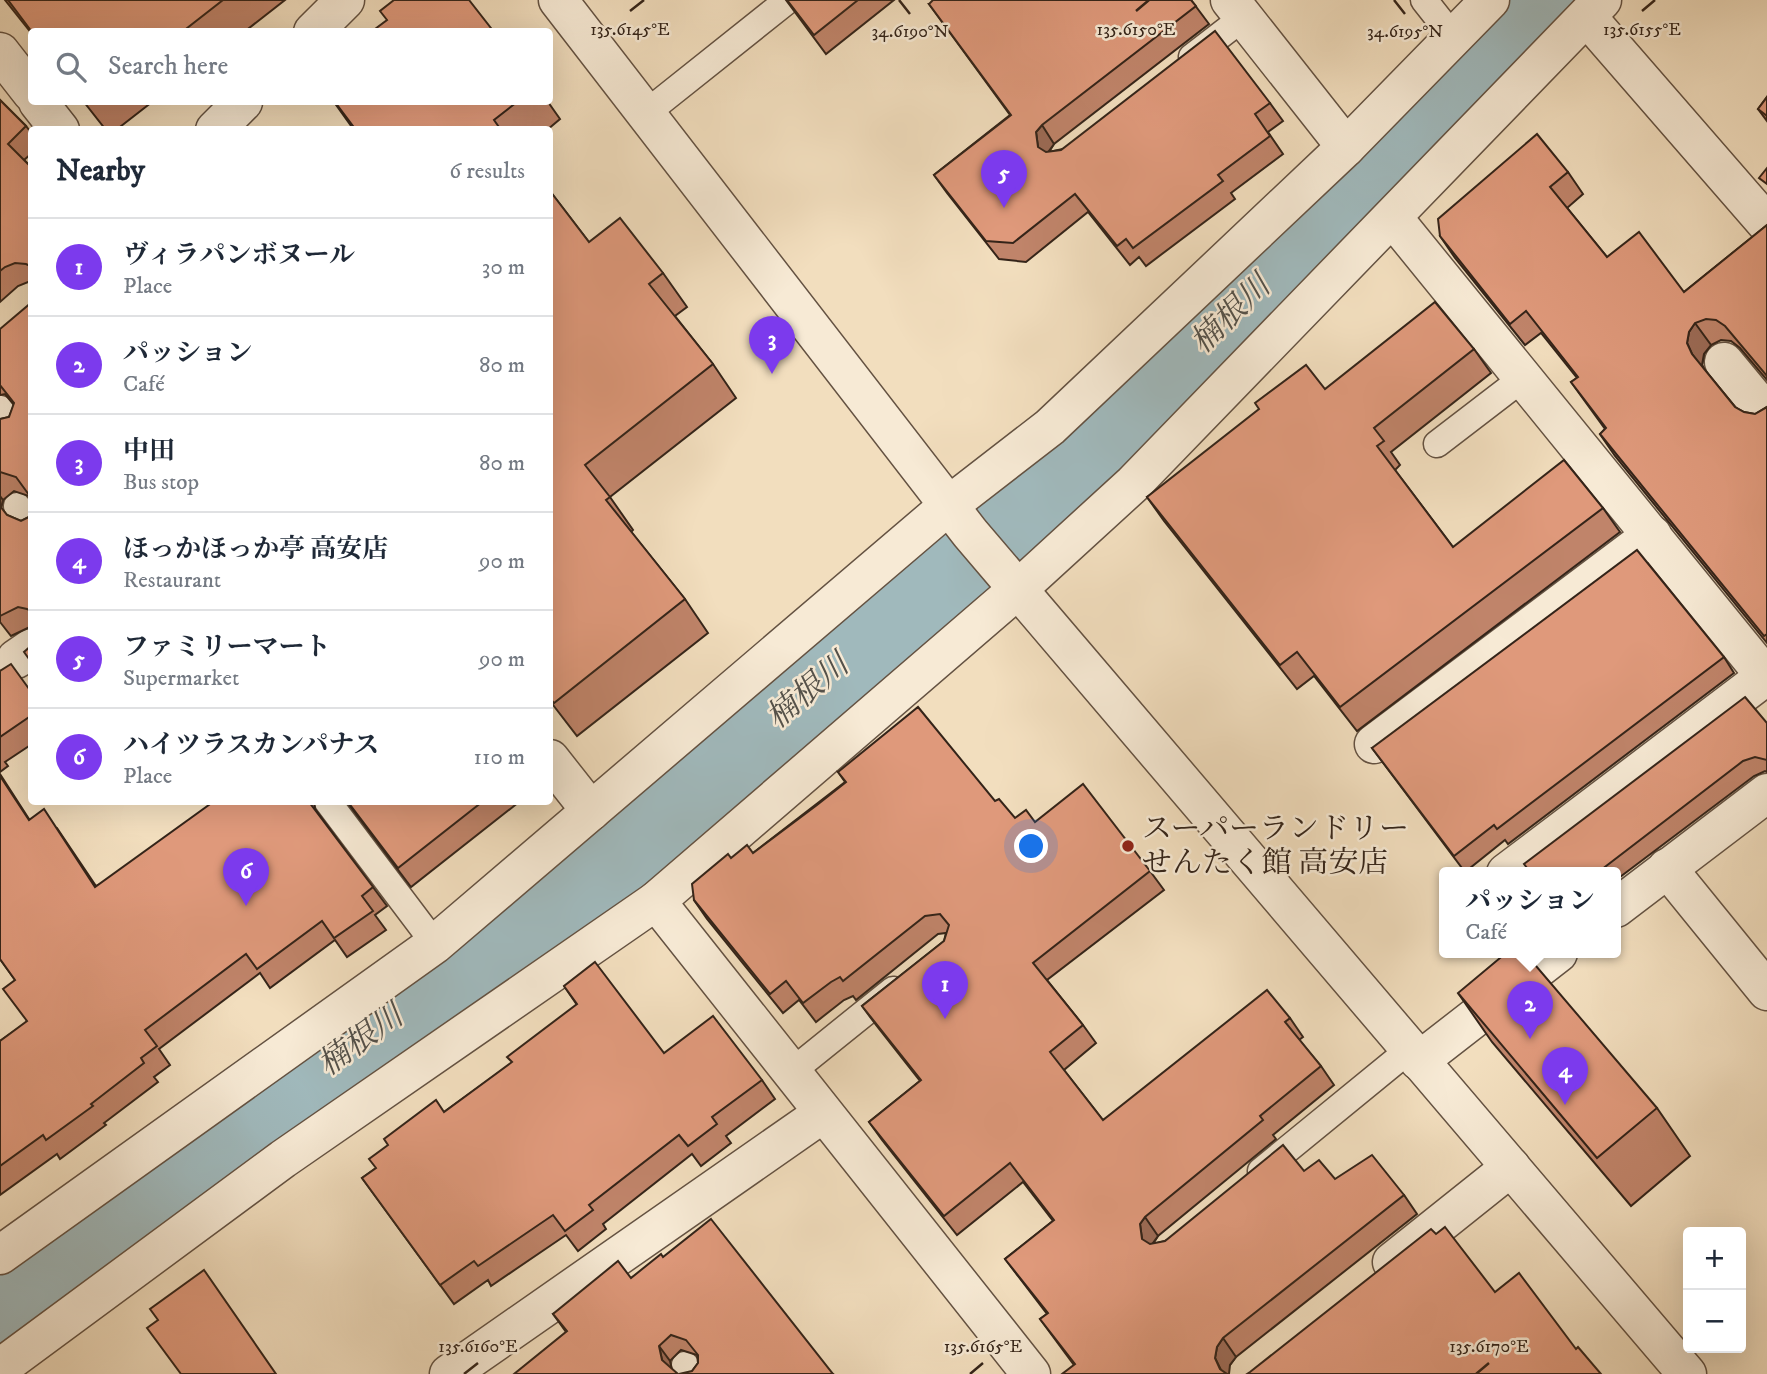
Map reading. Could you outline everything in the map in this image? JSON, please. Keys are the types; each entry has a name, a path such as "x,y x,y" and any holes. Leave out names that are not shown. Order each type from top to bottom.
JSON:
{"street":[{"path":"317,28 345,0"},
{"path":"558,0 982,547 1687,1374"},
{"path":"0,1368 283,1159 656,901 982,547 1050,427 1346,147 1490,0"},
{"path":"1237,8 1346,147"},
{"path":"0,1255 435,943 591,811 982,547 1133,484 1595,8 1767,224"},
{"path":"2,59 28,88"},
{"path":"40,105 57,126"},
{"path":"219,126 240,105"},
{"path":"1393,218 1766,677 1514,867"},
{"path":"1724,362 1767,414"},
{"path":"1374,744 1651,535"},
{"path":"553,763 591,811"},
{"path":"1621,904 1767,793"},
{"path":"1667,868 1767,991"},
{"path":"656,901 822,1114 1031,1374"},
{"path":"1414,1055 1551,958"},
{"path":"450,1374 822,1114"},
{"path":"1370,1279 1511,1167"}],"lane":[{"path":"645,114 788,0"},
{"path":"1424,0 1454,38"},
{"path":"1170,74 1237,8"},
{"path":"1437,444 1523,378"},
{"path":"330,805 435,943"},
{"path":"790,1073 915,972"},
{"path":"1241,1187 1414,1055"}],"building":[{"path":"8,0 223,0 187,28 29,28"},
{"path":"394,0 469,0 491,28 376,28 387,20 380,11"},
{"path":"787,0 858,0 814,35"},
{"path":"933,0 1191,0 1196,6 1042,125 1036,132 1038,147 1046,152 1061,150 1215,31 1270,103 1255,114 1270,136 1218,175 1223,181 1133,248 1126,239 1117,246 1075,194 1013,243 986,241 934,175 1011,115 929,4"},
{"path":"1767,97 1767,116 1758,109"},
{"path":"0,100 26,126 8,144 28,164 28,265 15,263 0,271"},
{"path":"337,105 513,105 494,120 498,126 353,126"},
{"path":"1537,134 1568,172 1550,187 1607,257 1639,232 1684,292 1767,225 1767,376 1725,326 1716,320 1706,319 1695,323 1689,332 1687,343 1692,354 1735,407 1755,414 1767,407 1767,634 1764,636 1600,434 1606,428 1571,382 1578,377 1526,311 1510,324 1440,236 1438,219"},
{"path":"1767,168 1767,184 1759,178"},
{"path":"553,195 589,242 620,218 663,273 649,284 713,364 585,465 610,497 606,500 685,599 554,703"},
{"path":"1435,302 1474,349 1374,428 1384,441 1377,446 1453,547 1564,460 1603,508 1340,707 1297,652 1280,665 1147,497 1259,409 1255,403 1306,365 1325,389"},
{"path":"28,305 28,494 16,477 0,472 0,419 9,417 14,403 0,385 0,329"},
{"path":"0,506 7,515 21,521 28,518 28,610 18,607 0,616"},
{"path":"1637,550 1724,657 1497,829 1494,825 1454,856 1372,748"},
{"path":"11,664 28,687 28,718 0,737 0,671"},
{"path":"1745,697 1767,723 1767,760 1755,757 1743,761 1605,867 1526,867 1524,864"},
{"path":"918,707 995,801 999,799 1015,818 1026,810 1035,822 1083,784 1150,871 1033,963 1083,1025 1050,1052 1103,1120 1267,990 1290,1018 1285,1022 1321,1066 1260,1116 1263,1120 1145,1217 1140,1224 1142,1239 1150,1244 1165,1241 1283,1145 1304,1171 1319,1160 1335,1179 1372,1155 1404,1195 1223,1338 1217,1347 1215,1358 1220,1369 1227,1374 1062,1374 1075,1364 1040,1319 1048,1313 1005,1259 1054,1220 1010,1163 944,1216 869,1122 921,1080 862,1006 944,941 949,925 940,914 925,916 843,981 840,977 803,1003 786,981 770,994 694,900 692,884 728,854 731,858 747,845 753,853 817,805 846,782 838,772"},
{"path":"0,776 29,820 44,809 95,887 209,805 311,805 373,887 362,896 373,911 334,938 322,921 257,969 246,954 145,1030 157,1046 141,1058 144,1063 91,1104 93,1106 46,1140 43,1135 0,1166 0,1041 27,1021 3,989 15,980 0,959"},
{"path":"350,805 478,805 398,868"},
{"path":"1500,958 1529,958 1657,1108 1597,1158 1458,993"},
{"path":"595,962 664,1053 713,1016 762,1080 712,1117 717,1124 688,1146 679,1135 589,1205 593,1210 565,1231 553,1215 478,1266 474,1261 440,1285 362,1178 376,1168 369,1159 388,1145 384,1139 436,1100 444,1112 512,1062 507,1057 577,1004 564,986"},
{"path":"711,1219 833,1374 679,1374 692,1371 698,1363 698,1355 686,1340 671,1335 659,1346 662,1360 678,1374 514,1374 567,1331 553,1314 618,1261 631,1278"},
{"path":"1445,1227 1495,1292 1519,1273 1576,1349 1578,1347 1601,1374 1247,1374 1431,1229 1436,1234"},
{"path":"204,1270 276,1374 181,1374 147,1328 158,1320 150,1309"}],"waterway":[{"name":"楠根川","path":"0,1304 469,966 618,854 1042,493 1261,288 1548,0"}],"place":[{"name":"ファミリーマート","path":"1004,208"},
{"name":"中田","path":"772,374"},
{"name":"スーパーランドリー せんたく館 高安店","path":"1128,846"},
{"name":"ハイツラスカンパナス","path":"246,906"},
{"name":"ヴィラパンボヌール","path":"945,1019"},
{"name":"パッション","path":"1530,1039"},
{"name":"ほっかほっか亭 高安店","path":"1565,1105"}]}
